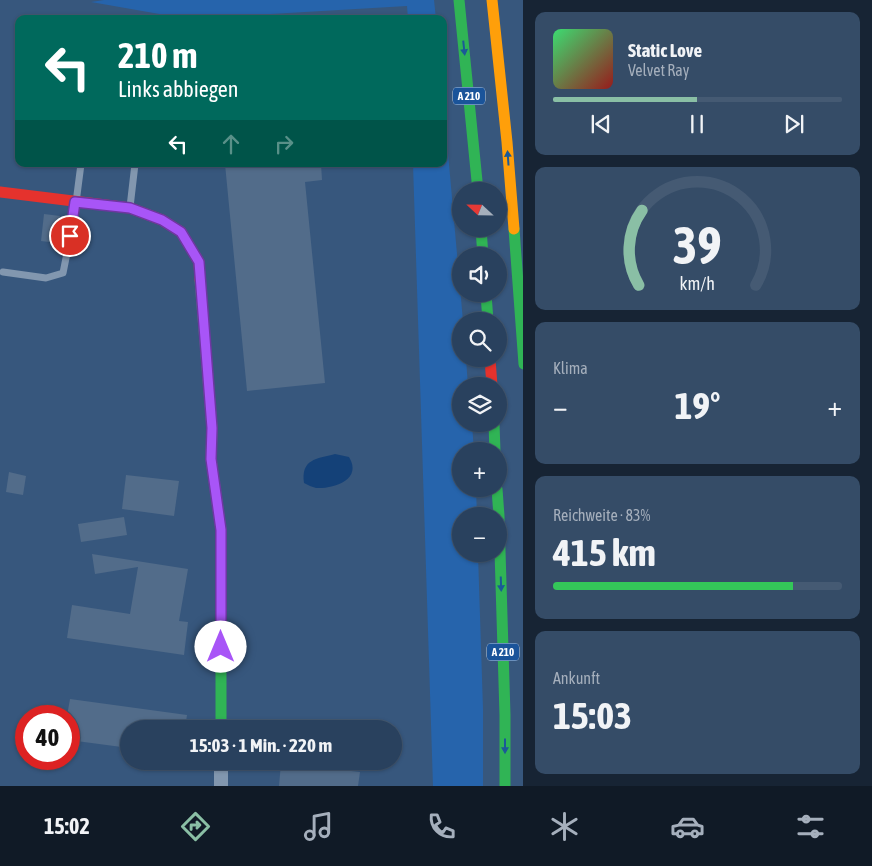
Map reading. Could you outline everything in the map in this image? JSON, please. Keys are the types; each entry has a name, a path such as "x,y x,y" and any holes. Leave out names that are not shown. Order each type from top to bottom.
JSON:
{"main road":[{"name":"A 210","path":"459,0 477,182"},
{"name":"A 210","path":"492,0 507,142 523,364"},
{"path":"0,192 130,208 162,220 181,232 199,262 212,428 211,459 221,530 221,720"},
{"name":"A 210","path":"500,562 505,786"}],"street":[{"path":"221,770 221,786"}],"lane":[{"path":"3,272 46,278 63,273 81,167"},
{"path":"130,208 135,167"}],"shaded area":[{"path":"104,0 434,0 436,15 408,15 407,6 255,15 165,15 91,2"},
{"path":"447,142 452,198 452,238 456,238 456,247 452,247 452,302 461,302 462,312 452,312 452,367 467,367 467,377 452,377 452,432 473,432 473,442 452,442 452,497 476,497 477,507 452,507 452,562 478,562 483,709 483,786 433,786 413,167 447,167"},
{"path":"335,454 349,457 352,465 352,472 344,482 323,488 316,488 304,483 305,469 311,461"}],"building":[{"path":"225,167 321,167 322,180 305,182 325,383 247,391"},
{"path":"44,214 60,216 57,243 41,241"},
{"path":"9,472 26,476 23,495 6,492"},
{"path":"126,475 179,481 174,516 122,509"},
{"path":"124,517 127,535 81,542 78,524"},
{"path":"92,554 188,569 179,621 188,622 184,655 67,638 72,605 130,614 138,567 95,574"},
{"path":"70,699 187,715 186,720 120,720 120,747 80,741 80,705 69,705"},
{"path":"280,770 342,770 360,772 358,786 279,786"}],"traffic: fast":[{"path":"459,0 477,182"},
{"path":"514,229 523,350"},
{"path":"482,238 482,247"},
{"path":"200,280 212,428 211,459 221,530 221,720"},
{"path":"487,302 487,312"},
{"path":"494,432 495,442"},
{"path":"498,497 498,507"},
{"path":"500,562 505,786"}],"traffic: slow":[{"path":"492,0 514,229"}],"traffic: jam":[{"path":"0,192 130,208 162,220 181,232 199,262 200,280"},
{"path":"491,367 491,377"}],"route":[{"path":"70,236 75,202 130,208 162,220 181,232 199,262 212,428 211,459 221,530 221,647"}]}
